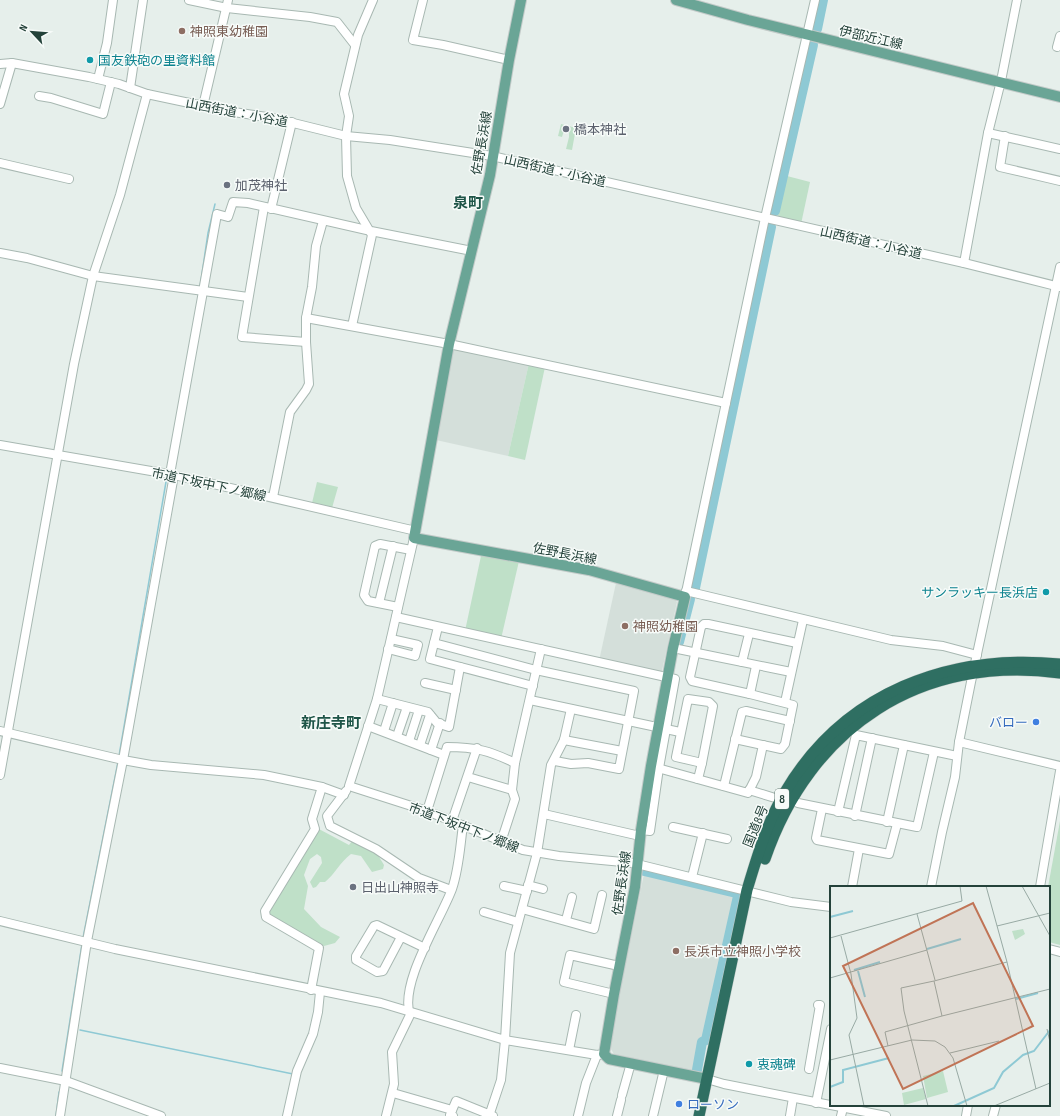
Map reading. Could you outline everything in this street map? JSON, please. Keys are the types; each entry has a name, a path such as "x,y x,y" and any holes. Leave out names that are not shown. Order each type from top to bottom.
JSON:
{"highway":[{"name":"国道8号","path":"707,1116 711,1080 762,841 785,792 798,772 832,733 875,700 909,682 975,664 1015,661 1060,664"},
{"name":"国道8号","path":"975,664 1014,670 1060,673"},
{"name":"国道8号","path":"699,1116 711,1080"}],"main road":[{"name":"佐野長浜線","path":"521,0 492,156 472,251 449,344 415,535 589,570 686,594 673,648 671,679 638,865 614,994 600,1055"},
{"name":"伊部近江線","path":"676,0 712,11 807,35 1001,81 1060,97"},
{"path":"600,1055 610,1059 711,1080"}],"street":[{"path":"98,79 107,43 113,0"},
{"path":"130,88 143,0"},
{"path":"189,0 227,4 337,22 355,45"},
{"path":"352,326 372,236 371,231 356,208 347,176 346,136 349,116 344,94 355,45 373,0"},
{"path":"423,0 413,40 443,45 509,60"},
{"path":"815,0 765,218 686,594 891,640 944,646 975,664"},
{"path":"964,263 988,133 1001,81 1017,0"},
{"path":"203,106 227,4"},
{"path":"1057,47 1060,36"},
{"path":"0,104 12,63"},
{"name":"山西街道：小谷道","path":"0,64 12,63 98,79 148,94 203,106 292,122 346,136 397,141 492,156 964,263 1058,287"},
{"path":"39,96 51,98 102,114 110,82"},
{"path":"0,775 4,732 74,364 93,276 120,195 148,94"},
{"path":"292,122 268,208 248,297 242,337 306,342"},
{"path":"988,133 1060,148"},
{"path":"1005,136 1000,168 1060,181"},
{"path":"0,163 69,179"},
{"path":"60,1116 87,941 169,474 217,214 228,217 233,202 472,251"},
{"path":"273,497 290,412 306,390 308,384 306,318 316,246 323,221"},
{"path":"0,253 26,258 93,276 248,297"},
{"path":"932,886 942,832 952,790 959,742 975,664 1058,287 1060,267"},
{"path":"306,318 449,344 726,403"},
{"name":"市道下坂中下ノ郷線","path":"0,445 169,474 273,497 415,535"},
{"path":"415,535 391,639 368,726 349,786 344,795 327,816 330,826 376,849 419,878 452,890"},
{"path":"398,607 368,601 364,595 375,546 380,544 412,550"},
{"path":"379,603 393,546"},
{"path":"396,617 671,679"},
{"path":"785,702 803,620"},
{"path":"735,739 779,749 783,748 793,705 692,681 690,677 701,627 704,624 797,643"},
{"path":"438,627 430,659 533,686"},
{"path":"742,662 749,634"},
{"path":"388,649 415,656 418,645 391,639"},
{"path":"434,643 536,670 634,691 618,769 588,763 571,764 555,761"},
{"path":"673,648 791,672"},
{"path":"501,842 515,799 512,790 515,763 541,650"},
{"path":"750,694 756,666"},
{"path":"376,699 419,710 430,715 440,724 449,727 460,667"},
{"path":"424,683 456,690"},
{"path":"698,779 702,763 713,708 713,704 710,702 688,699 676,757 702,763"},
{"path":"530,700 680,732"},
{"path":"384,731 393,703"},
{"path":"397,736 407,707"},
{"path":"393,1093 453,1113 456,1101 491,1115 501,1080 505,1040 508,965 537,853 552,765 564,740 571,709"},
{"path":"409,741 419,710"},
{"path":"724,786 742,712 746,711 790,722"},
{"path":"420,745 430,715"},
{"path":"431,750 440,724"},
{"path":"368,726 444,755"},
{"path":"4,732 151,765 264,775 322,787 344,795"},
{"path":"838,812 854,737 859,735 957,756"},
{"path":"855,816 872,738"},
{"path":"564,740 622,751"},
{"path":"959,742 1060,766"},
{"path":"655,767 748,793 756,777 763,745"},
{"path":"887,822 904,745"},
{"path":"427,811 447,747 477,748 492,752 515,763"},
{"path":"452,821 477,748"},
{"path":"798,803 915,828 919,824 934,752"},
{"path":"1040,886 1060,771"},
{"path":"468,777 512,790"},
{"name":"市道下坂中下ノ郷線","path":"349,786 427,811 501,842 537,853 638,865 751,891 791,902 830,907"},
{"path":"311,990 319,948 266,917 265,911 315,829 312,819 322,787"},
{"path":"749,790 774,798"},
{"path":"822,809 816,838 817,840 858,849 889,854 896,824"},
{"path":"544,814 643,832"},
{"path":"386,1116 393,1093 394,1084 392,1052 410,1015 407,1006 409,991 424,948 452,890 460,855 463,825"},
{"path":"673,827 727,839"},
{"path":"692,877 703,833"},
{"path":"852,886 858,849"},
{"path":"504,886 543,889"},
{"path":"522,909 594,929 602,895"},
{"path":"566,920 572,897"},
{"path":"484,912 518,922"},
{"path":"0,921 115,949 245,975 320,992 381,1003 505,1040 600,1055 588,1079 578,1116"},
{"path":"401,937 383,970 377,972 356,960 356,956 374,926 377,925 424,948"},
{"path":"1050,949 1060,952"},
{"path":"614,994 564,982 570,955 619,966"},
{"path":"287,1116 297,1071 313,1034 318,1012 320,992"},
{"path":"809,1069 820,1005 818,1005"},
{"path":"569,1050 576,1015"},
{"path":"816,1102 830,1034"},
{"path":"812,1054 826,1056"},
{"path":"617,1116 631,1063"},
{"path":"0,1068 66,1081 161,1116"},
{"path":"653,1116 664,1070"},
{"path":"711,1080 724,1084 816,1102 842,1112 886,1116"},
{"path":"790,1116 793,1098"},
{"path":"966,1116 968,1106"},
{"path":"993,1116 996,1106"}],"shaded area":[{"path":"452,347 529,363 508,456 436,440"},
{"path":"616,583 674,598 677,602 661,675 599,661"},
{"name":"長浜市立神照小学校","path":"644,874 735,894 736,897 716,986 719,987 708,1036 705,1036 701,1042 695,1071 614,1054 609,1046"}],"green space":[{"path":"561,124 576,128 572,150 566,149 569,137 569,128 565,127 562,137 558,136"},
{"path":"787,176 810,182 801,224 777,218"},
{"path":"529,363 545,367 525,460 508,456"},
{"path":"317,482 338,487 332,508 312,503"},
{"path":"481,556 519,561 501,639 465,631"},
{"path":"1060,821 1060,945 1050,942 1050,886 1048,886"},
{"path":"317,828 349,845 353,840 376,852 384,865 383,869 372,872 361,856 351,854 325,882 320,882 313,888 310,882 322,863 321,857 317,854 310,859 304,875 308,886 304,909 321,927 340,937 335,943 324,946 268,916 267,911"}],"waterway":[{"path":"817,29 823,0"},
{"path":"775,211 813,45"},
{"path":"200,287 208,233 215,204"},
{"path":"695,588 771,227"},
{"path":"119,756 167,476"},
{"path":"679,642 690,599"},
{"path":"83,938 118,762"},
{"path":"644,871 736,893 738,896 706,1040 702,1042 697,1070"},
{"path":"62,1071 82,944"},
{"path":"80,1030 293,1074"},
{"path":"56,1116 59,1092"}],"place":[{"name":"神照東幼稚園","path":"182,31"},
{"name":"国友鉄砲の里資料館","path":"90,60"},
{"name":"橋本神社","path":"566,129"},
{"name":"加茂神社","path":"227,185"},
{"name":"サンラッキー長浜店","path":"1046,592"},
{"name":"神照幼稚園","path":"625,626"},
{"name":"バロー","path":"1036,722"},
{"name":"日出山神照寺","path":"353,887"},
{"name":"長浜市立神照小学校","path":"676,951"},
{"name":"衷魂碑","path":"749,1064"},
{"name":"ローソン","path":"679,1104"}],"district":[{"name":"泉町","path":"468,203"},
{"name":"新庄寺町","path":"331,723"}]}
